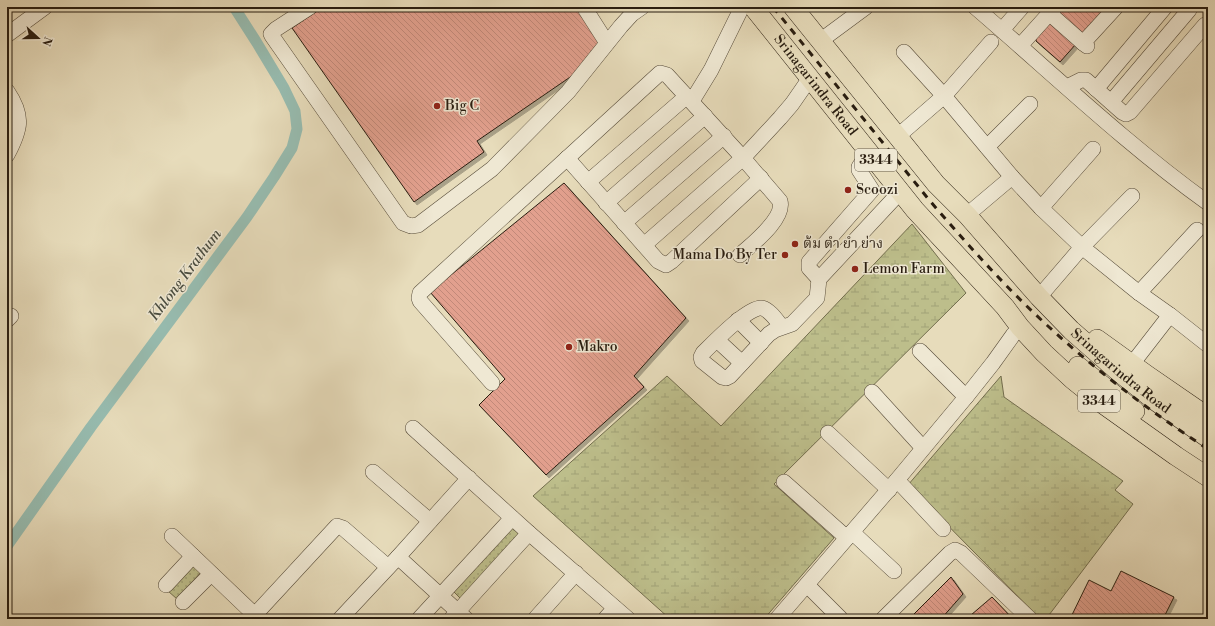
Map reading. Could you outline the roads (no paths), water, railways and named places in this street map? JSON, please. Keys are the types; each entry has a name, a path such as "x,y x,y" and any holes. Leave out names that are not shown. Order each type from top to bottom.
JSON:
{"main road":[{"name":"Srinagarindra Road","path":"753,7 915,210 1044,353 1072,379 1103,404 1176,456 1207,466"},
{"name":"Srinagarindra Road","path":"796,9 820,41 936,184 967,216 1039,297 1071,330 1120,373 1154,400 1208,438"},
{"name":"Srinagarindra Road","path":"1039,297 1208,417"},
{"name":"Srinagarindra Road","path":"1005,308 1122,402 1207,466"}],"street":[{"path":"310,7 276,29 271,34 403,223 411,226 418,225 492,169 568,92 627,19 642,7"},
{"path":"584,7 607,43"},
{"path":"588,182 690,99 711,70 742,7"},
{"path":"820,41 866,7"},
{"path":"976,7 1104,120 1179,182 1208,203"},
{"path":"1002,30 1022,7"},
{"path":"1020,46 1052,10 1085,44 1116,7"},
{"path":"1096,89 1165,7"},
{"path":"7,35 40,8"},
{"path":"1112,102 1189,10"},
{"path":"1067,87 1079,81 1087,81 1126,114 1130,112 1204,25"},
{"path":"898,136 944,96 991,42"},
{"path":"904,52 944,96 1012,177 1041,208 1082,247 1139,293 1205,337"},
{"path":"492,383 420,301 419,296 422,290 660,73 667,75 690,99 780,201 780,213 772,225 740,256"},
{"path":"644,245 743,158 792,104 810,78"},
{"path":"7,91 13,100 18,114 19,126 15,139 7,155"},
{"path":"987,147 1030,104"},
{"path":"606,203 705,116"},
{"path":"624,223 724,136"},
{"path":"1041,208 1093,149"},
{"path":"869,152 859,167 859,170 885,208"},
{"path":"567,158 644,245 661,263 666,265 761,178"},
{"path":"967,216 1012,177"},
{"path":"819,279 809,268 809,262 872,190"},
{"path":"782,327 767,310 755,308 738,320 703,353 701,358 702,362 722,377 726,378 730,376 769,334 782,327 792,324 817,298 819,279 901,191"},
{"path":"1039,297 1082,247 1132,196"},
{"path":"1139,293 1197,230"},
{"path":"1132,364 1170,315"},
{"path":"738,320 761,343"},
{"path":"777,619 966,398 1020,327"},
{"path":"717,340 742,363"},
{"path":"920,352 966,398"},
{"path":"872,392 923,448"},
{"path":"413,428 512,518 576,573 610,613 628,619"},
{"path":"828,433 893,485 943,529"},
{"path":"373,472 430,521"},
{"path":"340,619 469,478"},
{"path":"784,482 894,571"},
{"path":"419,619 512,518"},
{"path":"172,536 255,618 337,526 343,528 440,596 458,617 529,533"},
{"path":"883,619 950,553 955,550 961,553 1030,619"},
{"path":"166,585 193,556"},
{"path":"535,619 576,573"},
{"path":"183,602 211,574"},
{"path":"807,585 840,618"}],"waterway":[{"name":"Khlong Krathum","path":"7,546 91,427 247,217 292,148 297,129 295,111 284,88 234,7"}],"railway":[{"path":"773,7 930,201 1002,282 1068,344 1106,376 1166,421 1208,449"}],"place":[{"name":"Big C","path":"437,106"},
{"name":"Scoozi","path":"848,190"},
{"name":"ต้ม ตำ ยำ ย่าง","path":"795,244"},
{"name":"Mama Do By Ter","path":"785,255"},
{"name":"Lemon Farm","path":"855,269"},
{"name":"Makro","path":"569,347"}]}
